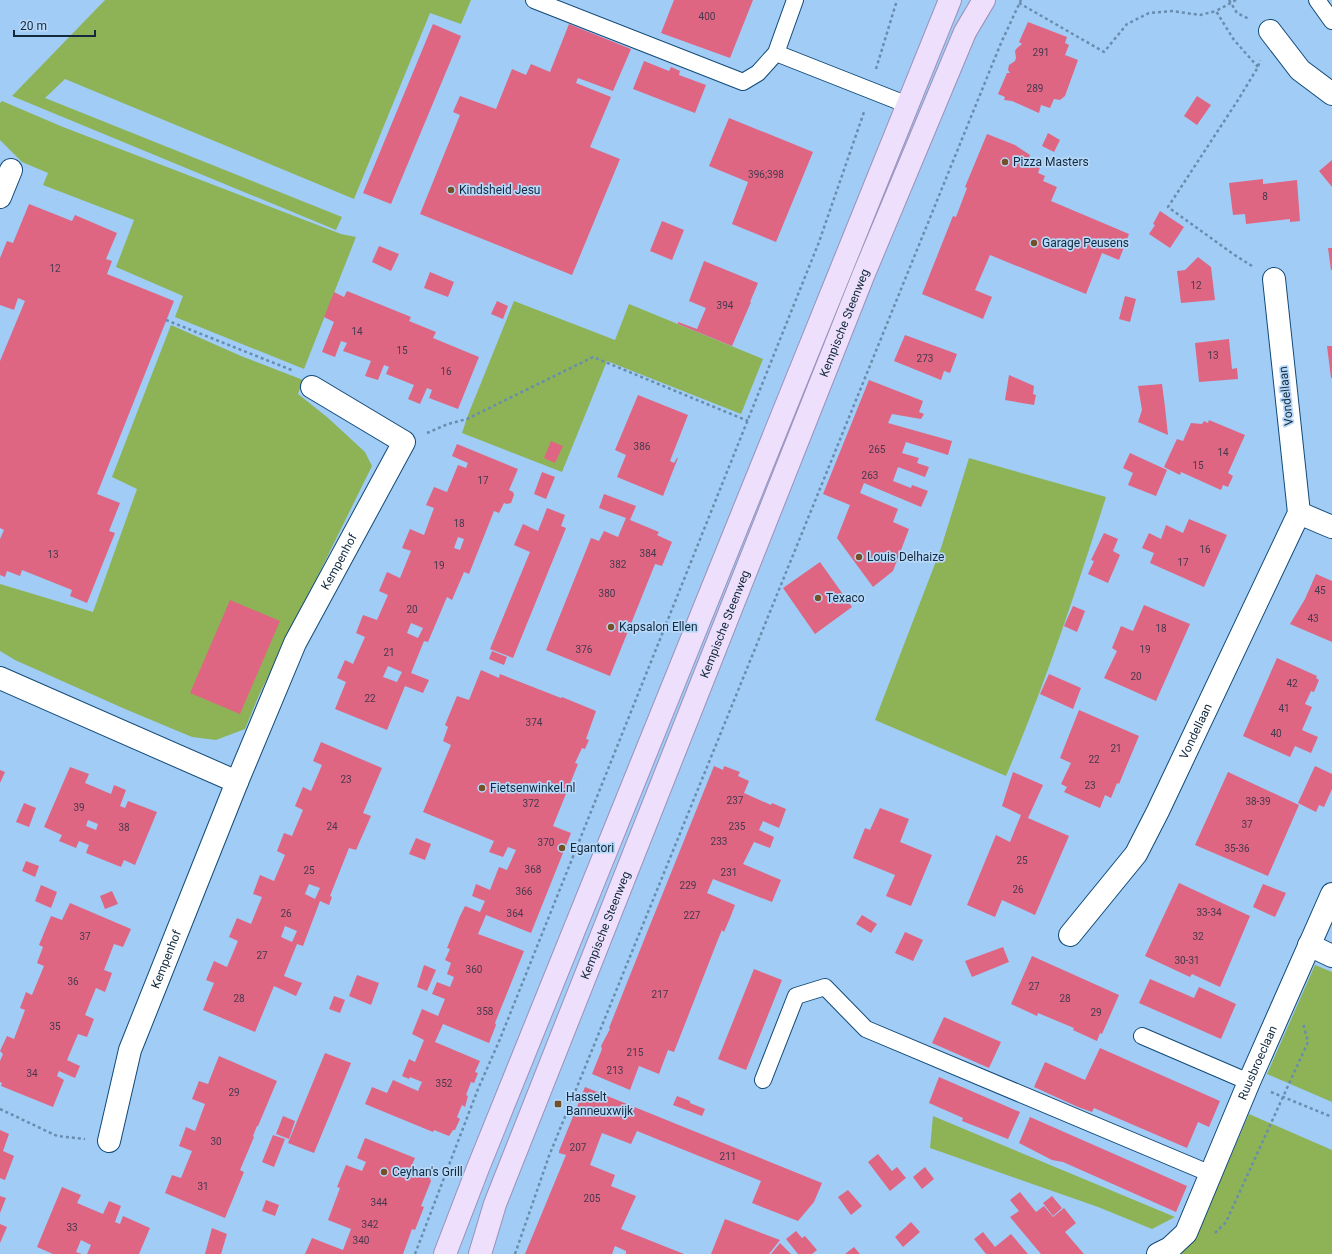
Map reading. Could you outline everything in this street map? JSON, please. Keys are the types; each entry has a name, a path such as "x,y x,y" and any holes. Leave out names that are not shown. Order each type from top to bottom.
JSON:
{"main road":[{"name":"Kempische Steenweg","path":"445,1254 478,1168 950,0"},
{"name":"Kempische Steenweg","path":"480,1254 495,1204 863,276 965,32 984,0"}],"street":[{"path":"1270,31 1300,70 1332,94"},
{"path":"0,197 11,170"},
{"name":"Vondellaan","path":"1070,935 1136,854 1158,811 1299,513 1274,279"},
{"path":"312,386 404,442"},
{"name":"Kempenhof","path":"109,1141 130,1050 237,782 295,643 404,442"},
{"path":"1299,513 1332,527"},
{"path":"0,678 237,782"},
{"name":"Ruusbroeclaan","path":"1158,1254 1170,1248 1186,1234 1249,1082 1332,894"},
{"path":"1309,945 1332,956"}],"lane":[{"path":"534,0 743,82 758,73 776,53 795,0"},
{"path":"1317,0 1332,21"},
{"path":"776,53 908,105"},
{"path":"763,1080 796,996 825,987 866,1029 1211,1174"},
{"path":"1142,1036 1249,1082"}],"path":[{"path":"415,1254 478,1089 503,1031 819,242 868,100 869,90 897,0"},
{"path":"515,1254 549,1156 995,58 1020,1 1104,52 1126,24 1149,13 1172,10 1200,16 1216,11 1236,0"},
{"path":"1216,11 1234,40 1258,67"},
{"path":"1270,31 1258,67 1168,207 1233,254 1274,279"},
{"path":"166,320 306,376 312,386"},
{"path":"404,442 448,424 467,419 593,357 748,421"},
{"path":"1209,1238 1226,1222 1282,1096 1308,1042 1302,1020"},
{"path":"1249,1082 1332,1117"},
{"path":"0,1108 57,1136 109,1141"}],"green space":[{"path":"105,0 471,0 461,24 430,13 354,199 65,79 45,98 342,217 336,230 12,96"},
{"path":"2,101 63,127 341,234 356,237 304,369 175,317 183,296 116,267 134,220 43,185 48,173 22,162 0,140 0,103"},
{"path":"514,301 615,340 629,304 763,359 741,414 607,361 562,472 462,433"},
{"path":"171,325 241,356 303,380 298,394 327,417 365,452 372,466 259,695 245,729 216,740 192,737 15,660 0,651 0,584 93,612 137,489 112,477"},
{"path":"969,458 1106,497 1047,673 1006,776 875,720 941,548"},
{"path":"1315,965 1332,972 1332,1102 1267,1074"},
{"path":"1249,1114 1332,1150 1332,1254 1180,1254 1197,1234"},
{"path":"933,1116 1175,1217 1152,1229 1098,1207 930,1148"}],"building":[{"path":"674,0 753,0 730,58 661,33"},
{"path":"1028,22 1067,37 1065,43 1069,45 1065,55 1078,60 1065,96 1060,100 1054,99 1050,108 1041,105 1039,113 1012,101 1004,100 1005,97 998,94 1007,73 1010,73 1008,70 1009,65 1015,61 1015,51 1022,44 1019,42"},
{"path":"433,24 461,36 391,204 363,193"},
{"path":"569,24 631,49 613,91 578,78 576,83 611,97 590,147 620,159 572,275 420,214 460,115 453,112 460,96 496,109 512,69 526,75 531,64 550,72"},
{"path":"644,61 669,71 671,67 680,71 679,75 706,85 695,113 633,89"},
{"path":"1197,96 1211,105 1197,125 1184,116"},
{"path":"729,118 813,152 776,242 732,224 748,182 709,166"},
{"path":"1048,133 1060,140 1054,152 1042,146"},
{"name":"Garage Peusens","path":"987,134 1015,145 1030,155 1029,159 1041,165 1038,173 1045,176 1043,181 1057,187 1051,201 1129,234 1119,260 1102,253 1086,294 990,255 975,290 992,297 983,319 922,294 953,216 956,217 967,188 965,187"},
{"path":"1332,160 1332,187 1319,171"},
{"path":"1263,179 1263,184 1297,180 1300,221 1290,222 1290,219 1246,224 1245,214 1233,215 1229,183"},
{"path":"29,204 72,221 75,215 117,233 106,259 112,261 107,274 174,301 97,494 120,503 109,531 115,533 87,603 70,596 72,590 22,570 20,576 7,571 5,577 0,575 0,539 4,530 0,528 0,361 25,301 18,298 14,310 0,305 0,258 7,241 13,243"},
{"path":"1160,211 1184,227 1170,248 1149,234 1155,225 1153,224"},
{"path":"662,221 684,230 672,260 650,251"},
{"path":"379,246 399,254 391,271 372,262"},
{"path":"1328,248 1332,248 1332,270 1331,270"},
{"path":"1198,257 1211,267 1215,300 1181,303 1177,271 1185,270"},
{"path":"704,261 758,283 732,346 678,324 678,322 697,329 706,308 689,301"},
{"path":"430,272 454,282 448,297 424,288"},
{"path":"347,291 411,317 409,321 436,332 433,338 479,357 458,409 429,398 432,390 427,388 420,404 408,399 414,385 386,374 389,367 384,365 378,380 365,376 371,361 343,351 347,343 341,341 335,357 322,352 334,322 324,317 334,292 344,297"},
{"path":"1125,296 1136,299 1130,322 1119,319"},
{"path":"497,301 508,306 503,319 491,314"},
{"path":"905,335 957,354 950,373 944,371 941,380 894,361"},
{"path":"1229,339 1232,369 1237,368 1238,379 1199,382 1195,343"},
{"path":"1327,346 1332,346 1332,378 1331,378"},
{"path":"1009,375 1034,386 1033,394 1036,395 1034,405 1005,400"},
{"path":"869,380 923,401 919,412 924,414 921,419 892,414 888,423 952,441 948,455 906,442 902,453 919,458 917,463 929,467 925,477 898,467 893,481 911,488 912,485 928,491 921,507 864,483 860,493 898,509 893,522 909,529 893,571 873,587 837,538 850,505 823,494"},
{"path":"1162,384 1168,435 1138,422 1142,410 1138,386"},
{"path":"638,395 688,415 670,461 674,463 678,458 663,496 617,477 626,455 615,450"},
{"path":"1209,420 1245,435 1228,473 1233,476 1228,487 1223,485 1221,490 1181,472 1180,475 1164,467 1177,439 1183,441 1191,423 1202,424 1204,421 1208,423"},
{"path":"551,441 563,446 555,463 544,458"},
{"path":"457,444 518,469 509,490 513,492 514,495 511,503 504,503 499,513 494,511 469,574 464,572 452,600 447,597 428,642 424,641 411,673 429,680 423,693 405,686 387,730 335,709 346,682 337,678 345,660 353,664 365,637 356,633 363,615 377,620 388,595 379,591 387,572 400,578 411,551 402,548 410,529 424,535 434,508 426,505 434,487 447,492 458,465 466,468 468,463 452,456","holes":["458,537 464,539 460,550 454,548","411,623 423,628 418,638 407,633","388,666 402,672 397,682 383,677"]},
{"path":"1130,453 1167,470 1156,496 1128,485 1133,473 1123,468"},
{"path":"542,472 555,477 546,499 534,494"},
{"path":"604,494 636,506 630,520 659,532 657,535 672,542 662,566 655,564 610,676 546,650 591,538 599,541 604,531 618,537 626,518 599,508"},
{"path":"547,508 565,515 561,526 566,528 513,658 490,649 530,552 514,545 523,524 538,531"},
{"path":"1189,519 1227,535 1204,587 1150,563 1154,553 1142,548 1149,533 1161,539 1166,525 1183,533"},
{"path":"1104,533 1118,539 1113,551 1120,555 1108,583 1088,574 1094,561 1091,560"},
{"name":"Texaco","path":"820,562 852,607 815,634 783,588"},
{"path":"1316,574 1332,581 1332,642 1290,624 1305,599"},
{"path":"230,600 280,621 240,714 190,693"},
{"path":"1144,605 1190,624 1156,701 1104,678 1117,651 1112,648 1121,626 1133,631"},
{"path":"1073,606 1085,611 1077,632 1064,626"},
{"path":"492,651 507,657 504,665 489,659"},
{"path":"1277,658 1317,676 1316,678 1319,680 1314,692 1311,691 1305,704 1312,707 1302,730 1318,737 1311,753 1295,746 1290,757 1243,736"},
{"path":"481,670 499,678 500,674 596,711 586,739 589,740 585,749 582,748 575,763 578,764 553,826 571,833 531,933 486,915 478,934 524,951 495,1023 496,1025 489,1043 443,1024 435,1042 480,1061 475,1072 478,1073 474,1083 471,1082 466,1095 468,1096 465,1107 462,1105 457,1117 460,1119 455,1130 453,1130 449,1136 434,1130 433,1132 365,1104 372,1087 387,1093 393,1080 418,1091 422,1082 410,1077 409,1079 402,1076 409,1059 415,1062 424,1040 412,1034 422,1009 438,1016 445,999 432,994 437,982 450,987 454,977 447,974 451,963 445,960 450,949 447,948 460,916 465,906 480,912 485,901 472,896 476,884 490,890 499,867 507,870 516,850 508,847 503,857 489,852 494,841 423,812 451,745 443,741 448,727 445,725 457,696 469,700"},
{"path":"1049,674 1081,688 1073,709 1040,694"},
{"path":"1079,710 1139,736 1119,784 1117,783 1111,798 1105,795 1100,808 1064,792 1067,787 1061,784 1071,763 1060,758"},
{"path":"321,742 382,768 363,813 371,816 356,850 349,848 330,896 332,897 329,905 320,901 303,946 297,944 284,976 302,983 296,996 274,986 255,1032 203,1010 214,983 206,980 214,961 227,967 238,941 229,937 237,918 251,924 262,897 253,894 260,875 274,881 285,855 277,851 284,833 292,836 303,810 295,806 303,787 311,791 322,765 313,761","holes":["309,884 320,888 315,899 305,894","285,926 297,931 292,942 281,937"]},
{"path":"714,766 723,770 724,766 740,772 738,776 749,781 744,793 771,805 772,803 786,809 779,828 763,821 759,830 774,837 770,848 754,842 743,864 781,880 772,902 713,879 707,893 735,905 730,918 724,932 722,930 719,937 674,1052 668,1050 659,1074 639,1066 630,1090 592,1074 602,1049 601,1046 610,1029 609,1028"},
{"path":"1315,766 1332,774 1332,789 1324,807 1319,805 1316,812 1298,803"},
{"path":"70,767 89,774 85,783 111,794 114,785 126,790 120,806 125,808 128,801 157,812 135,865 124,860 121,867 86,853 89,845 79,841 76,848 59,841 62,835 44,827","holes":["88,820 98,824 96,830 86,826"]},
{"path":"0,770 5,772 0,783"},
{"path":"1013,772 1043,785 1028,818 1069,836 1035,915 1002,900 995,917 967,905 996,835 1010,842 1021,815 1002,806"},
{"path":"1228,772 1299,805 1268,876 1195,845"},
{"path":"24,803 36,808 29,827 16,822"},
{"path":"880,808 909,819 900,842 932,855 911,906 886,896 895,875 853,858 865,828 870,830"},
{"path":"416,838 431,844 425,860 409,854"},
{"path":"26,861 39,866 35,877 22,871"},
{"path":"1179,883 1250,916 1220,987 1192,974 1190,977 1145,956"},
{"path":"1263,884 1286,893 1275,917 1253,907"},
{"path":"41,885 57,892 51,908 35,901"},
{"path":"112,891 118,904 105,909 100,896"},
{"path":"70,903 131,929 123,947 114,944 104,970 112,973 105,992 96,988 85,1015 94,1019 87,1037 78,1034 67,1060 80,1066 75,1078 59,1071 57,1076 64,1080 53,1107 1,1086 0,1061 3,1054 0,1051 7,1036 14,1039 25,1010 20,1008 26,992 32,995 44,966 37,963 43,947 39,945 51,916 62,920"},
{"path":"862,915 877,924 871,933 856,924"},
{"path":"905,932 923,940 913,961 895,953"},
{"path":"1003,947 1009,962 972,977 965,961"},
{"path":"1032,956 1119,995 1102,1034 1100,1033 1097,1041 1073,1030 1074,1028 1038,1013 1037,1016 1011,1004"},
{"path":"424,965 436,970 427,991 417,987"},
{"path":"754,969 782,980 746,1070 718,1059"},
{"path":"357,975 379,983 371,1005 349,996"},
{"path":"1150,979 1194,998 1199,987 1236,1004 1221,1039 1139,1003"},
{"path":"334,996 345,1000 340,1013 329,1009"},
{"path":"944,1017 1001,1042 989,1068 932,1043"},
{"path":"1100,1048 1220,1101 1209,1127 1198,1122 1187,1148 1094,1108 1092,1112 1034,1087 1045,1062 1085,1080"},
{"path":"325,1053 351,1063 314,1153 288,1143"},
{"path":"219,1056 277,1081 240,1170 244,1172 225,1218 165,1193 172,1175 181,1178 192,1151 179,1146 186,1127 195,1131 205,1104 192,1099 199,1081 208,1084"},
{"path":"939,1077 1020,1112 1008,1139 962,1121 963,1118 929,1103"},
{"path":"585,1087 822,1183 814,1202 798,1221 752,1203 761,1181 637,1131 631,1144 602,1133 590,1165 615,1175 611,1186 636,1196 621,1229 684,1254 626,1254 626,1251 615,1246 612,1254 525,1254 566,1155 559,1153 559,1151"},
{"path":"677,1096 705,1109 702,1116 673,1105"},
{"path":"283,1116 295,1121 289,1139 276,1134"},
{"path":"1030,1117 1187,1186 1176,1212 1063,1162 1052,1160 1019,1143"},
{"path":"0,1130 9,1134 3,1151 14,1156 5,1180 0,1178"},
{"path":"273,1135 285,1139 274,1167 262,1162"},
{"path":"365,1138 415,1158 411,1167 428,1173 431,1181 421,1206 424,1207 415,1230 412,1229 403,1254 305,1254 312,1238 343,1250 351,1229 328,1220 340,1188 337,1187 346,1165 362,1171 366,1162 357,1158"},
{"path":"878,1154 892,1171 897,1167 906,1178 890,1191 868,1162"},
{"path":"925,1167 934,1179 922,1189 913,1177"},
{"path":"62,1187 81,1195 77,1203 103,1214 109,1201 121,1206 115,1222 120,1224 123,1216 150,1228 139,1254 87,1254 91,1245 81,1240 76,1252 82,1254 53,1254 37,1247"},
{"path":"848,1190 862,1206 851,1215 838,1197"},
{"path":"1020,1192 1036,1212 1044,1206 1053,1217 1064,1208 1076,1223 1065,1232 1084,1254 1041,1254 1010,1217 1019,1211 1010,1200"},
{"path":"0,1196 6,1198 0,1213"},
{"path":"1052,1196 1062,1208 1053,1216 1043,1203"},
{"path":"266,1200 279,1205 275,1216 262,1211"},
{"path":"725,1219 780,1240 769,1254 711,1254"},
{"path":"911,1222 920,1232 903,1247 895,1237"},
{"path":"0,1224 7,1227 0,1243"},
{"path":"212,1228 227,1234 221,1254 205,1254"},
{"path":"796,1231 802,1238 805,1236 817,1250 812,1254 798,1254 786,1239"},
{"path":"983,1232 995,1247 1011,1234 1028,1254 986,1254 974,1239"},
{"path":"780,1243 791,1254 771,1254"},
{"path":"854,1247 860,1254 845,1254"}],"place":[{"name":"Pizza Masters","path":"1005,162"},
{"name":"Kindsheid Jesu","path":"451,190"},
{"name":"Garage Peusens","path":"1034,243"},
{"name":"Louis Delhaize","path":"859,557"},
{"name":"Texaco","path":"818,598"},
{"name":"Kapsalon Ellen","path":"611,627"},
{"name":"Fietsenwinkel.nl","path":"482,788"},
{"name":"Egantori","path":"562,848"},
{"name":"Hasselt Banneuxwijk","path":"558,1104"},
{"name":"Ceyhan's Grill","path":"384,1172"}]}
